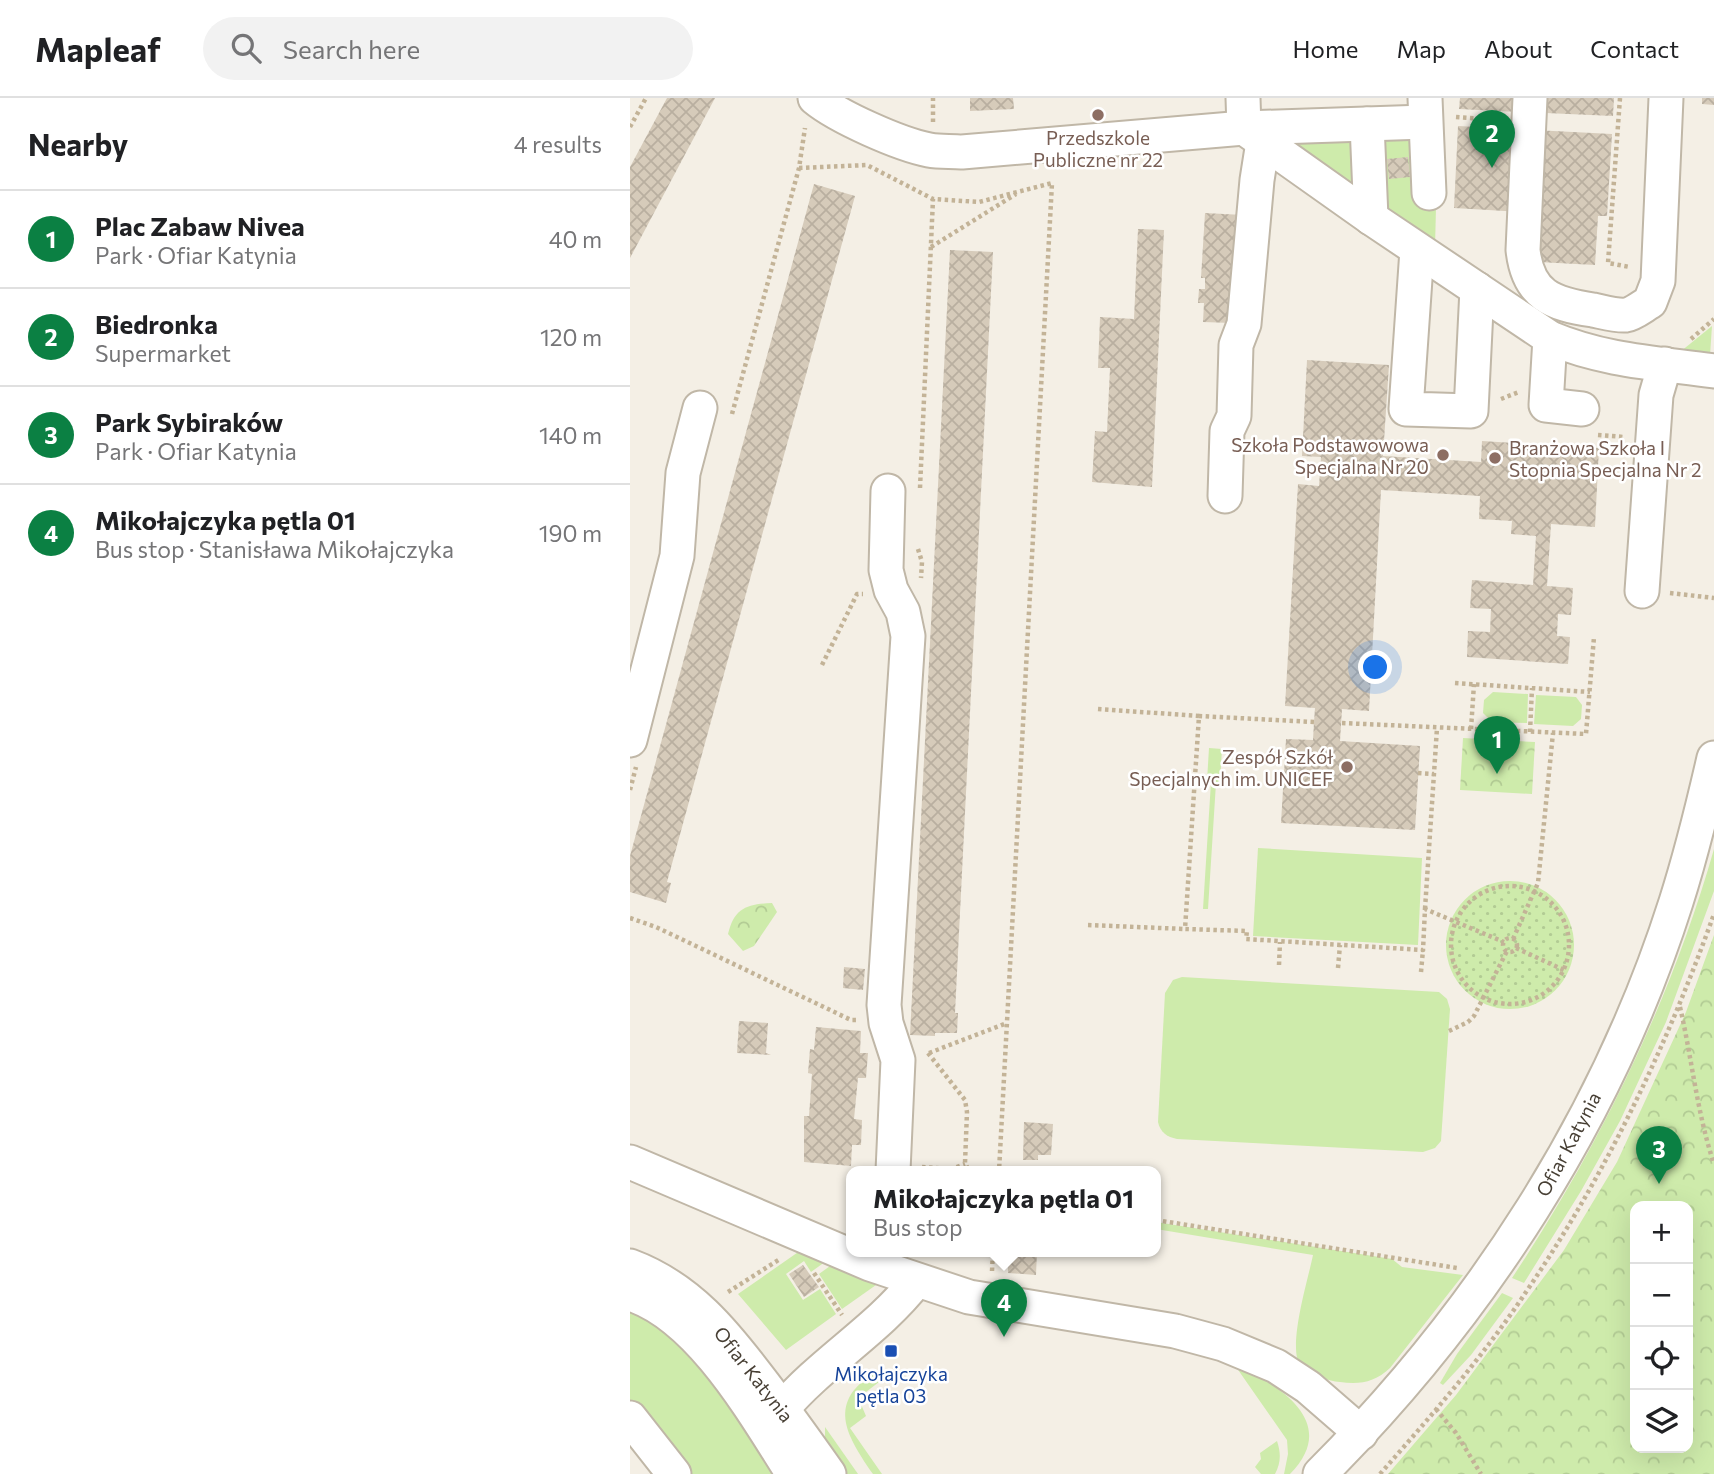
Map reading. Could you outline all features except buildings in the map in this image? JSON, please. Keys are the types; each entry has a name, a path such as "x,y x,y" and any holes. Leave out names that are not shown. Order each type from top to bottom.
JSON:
{"street":[{"path":"815,98 830,110 911,145 962,152 1250,123 1367,124 1434,109 1429,193"},
{"path":"1520,110 1523,250 1525,266 1531,280 1554,302 1568,307 1626,315 1650,302 1658,281 1666,98"},
{"path":"1250,123 1371,219 1550,338 1580,351 1612,359 1714,371"},
{"path":"1225,496 1227,431 1234,416 1236,345 1244,324 1257,180 1250,123"},
{"path":"1367,124 1371,219"},
{"path":"1417,250 1406,409 1471,411 1477,289"},
{"path":"1550,338 1546,405 1582,409"},
{"path":"1656,592 1653,439 1656,395 1665,364"},
{"path":"630,740 677,556 682,472 700,408"},
{"path":"888,491 886,570 893,595 903,612 908,636 884,1004 886,1023 898,1060 893,1166"},
{"name":"Ofiar Katynia","path":"1320,1474 1361,1433 1416,1370 1526,1222 1559,1166 1608,1069 1642,993 1675,904 1714,758"},
{"path":"630,1162 846,1247"},
{"path":"871,1257 916,1281 989,1301 1175,1331 1223,1343 1276,1366 1308,1387 1361,1433"},
{"name":"Ofiar Katynia","path":"630,1266 663,1281 702,1310 729,1337 829,1474"},
{"path":"782,1409 805,1382 899,1302 916,1281"},
{"name":"Ofiar Katynia","path":"630,1294 659,1308 698,1340 746,1404 793,1474"},
{"path":"630,1418 674,1474"}],"path":[{"path":"630,127 646,98"},
{"path":"1620,98 1608,263 1659,273"},
{"path":"1434,109 1452,117 1520,110"},
{"path":"799,167 867,165 933,199 979,202 1052,183 999,1166"},
{"path":"931,247 1021,191"},
{"path":"1471,411 1534,386 1547,387"},
{"path":"1582,409 1593,434 1653,439"},
{"path":"1656,592 1714,598"},
{"path":"822,666 857,594 893,595"},
{"path":"1342,723 1586,734 1594,637"},
{"path":"1455,683 1590,692"},
{"path":"1471,729 1474,684"},
{"path":"1530,732 1532,688"},
{"path":"1098,709 1314,722"},
{"path":"1185,929 1199,716"},
{"path":"1421,972 1424,873 1437,728"},
{"path":"1513,939 1538,883 1553,733"},
{"path":"1418,773 1434,774"},
{"path":"1499,886 1517,886 1535,891 1551,902 1562,916 1568,933 1569,952 1564,970 1553,985 1539,997 1521,1003 1503,1004 1485,999 1470,988 1458,973 1452,956 1451,937 1456,922 1467,904 1481,893 1499,886"},
{"path":"1425,909 1504,943 1507,951 1485,999 1468,1022 1449,1031"},
{"path":"630,918 656,927 850,1020 886,1023 903,1041 929,1053 965,1100 966,1166"},
{"path":"1088,925 1250,932 1246,939 1423,950"},
{"path":"1504,943 1507,938 1513,939 1516,948"},
{"path":"1279,965 1280,942"},
{"path":"1338,968 1340,945"},
{"path":"1507,951 1516,948 1564,970"},
{"path":"1680,1006 1692,1057 1700,1112 1714,1164"},
{"path":"929,1053 1007,1023"},
{"path":"958,1166 965,1163"},
{"path":"1161,1221 1464,1270"},
{"path":"991,1279 993,1257"},
{"path":"728,1292 782,1259"},
{"path":"823,1266 814,1273 839,1311"},
{"path":"1380,1474 1478,1357"},
{"path":"1437,1409 1456,1433 1481,1474"}],"green space":[{"path":"1350,130 1361,200 1294,149 1296,140"},
{"path":"1408,134 1436,207 1435,248 1382,207 1376,149 1386,135"},
{"path":"1712,326 1710,355 1680,352"},
{"path":"1493,692 1528,694 1527,723 1492,722 1483,713 1484,700"},
{"path":"1536,695 1576,697 1582,705 1581,719 1573,726 1534,724"},
{"path":"1463,738 1535,742 1532,794 1460,790"},
{"path":"1209,748 1222,749 1220,782 1216,783 1208,909 1203,909 1211,782 1207,781"},
{"path":"1258,848 1422,858 1418,945 1253,936"},
{"path":"1714,849 1714,891 1666,1022 1620,1121 1581,1191 1524,1283 1512,1278 1575,1177 1630,1071 1676,962"},
{"path":"1510,881 1535,885 1556,899 1570,920 1574,945 1570,970 1556,991 1535,1005 1510,1009 1485,1005 1464,991 1450,970 1446,945 1450,920 1464,899 1485,885"},
{"path":"772,903 777,912 754,946 743,951 728,934 734,918 749,906"},
{"path":"1714,935 1714,1474 1388,1474 1456,1395 1564,1250 1617,1162 1686,1012"},
{"path":"1182,977 1439,992 1447,999 1450,1009 1441,1141 1435,1148 1423,1152 1177,1139 1167,1135 1160,1129 1158,1122 1165,993 1173,980"},
{"path":"1161,1223 1392,1259 1402,1267 1463,1275 1390,1368 1373,1379 1361,1383 1347,1383 1309,1372 1301,1366 1297,1357 1297,1329 1313,1255 1161,1230"},
{"path":"804,1248 829,1259 811,1272 804,1261 786,1274 803,1300 820,1289 836,1314 786,1350 738,1294"},
{"path":"837,1261 876,1282 876,1285 842,1309 819,1274"},
{"path":"1502,1293 1513,1298 1471,1355 1443,1385 1440,1383 1457,1354"},
{"path":"630,1301 674,1327 781,1474 686,1474 630,1403"},
{"path":"1234,1364 1285,1394 1298,1407 1307,1422 1309,1438 1304,1455 1290,1474 1284,1474 1288,1454 1287,1440"},
{"path":"873,1374 879,1382 862,1395 860,1402 866,1416 850,1428 882,1474 873,1474 856,1448 846,1422 849,1397 858,1385"},
{"path":"825,1427 858,1474 839,1474 825,1441"},
{"path":"1277,1441 1280,1458 1275,1474 1261,1474 1255,1467 1261,1459 1260,1453"}],"place":[{"name":"Przedszkole Publiczne nr 22","path":"1098,115"},
{"name":"Biedronka","path":"1492,168"},
{"name":"Szkoła Podstawowowa Specjalna Nr 20","path":"1443,455"},
{"name":"Branżowa Szkoła I Stopnia Specjalna Nr 2","path":"1495,458"},
{"name":"Zespół Szkół Specjalnych im. UNICEF","path":"1347,767"},
{"name":"Plac Zabaw Nivea","path":"1497,774"},
{"name":"Park Sybiraków","path":"1659,1184"},
{"name":"Mikołajczyka pętla 01","path":"1004,1337"},
{"name":"Mikołajczyka pętla 03","path":"891,1351"}]}
